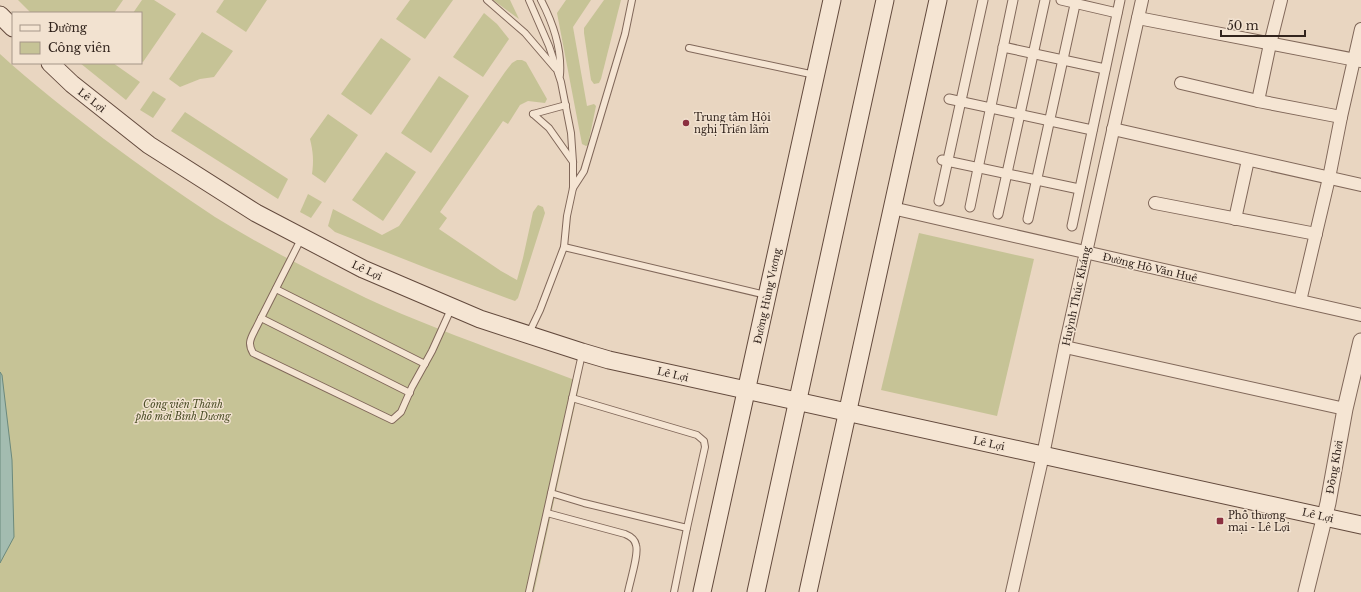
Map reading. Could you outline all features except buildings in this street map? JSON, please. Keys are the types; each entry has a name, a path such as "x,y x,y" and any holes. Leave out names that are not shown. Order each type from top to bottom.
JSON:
{"main road":[{"name":"Đường Hùng Vương","path":"702,592 832,0"},
{"path":"756,592 885,0"},
{"path":"808,592 938,0"},
{"path":"0,15 12,27"},
{"name":"Lê Lợi","path":"51,64 72,84 150,145 256,214 363,269 480,319 582,352 746,390 1361,525"}],"street":[{"path":"939,201 945,161 961,101 983,0"},
{"path":"970,207 1013,0"},
{"path":"998,214 1046,0"},
{"path":"1062,0 1076,2 1117,13"},
{"path":"1072,226 1120,0"},
{"name":"Huỳnh Thúc Kháng","path":"1012,592 1142,0"},
{"path":"1258,101 1281,0"},
{"path":"1028,219 1076,2"},
{"path":"1138,18 1358,61"},
{"path":"1300,301 1330,178 1341,117 1358,61 1361,29"},
{"path":"1003,48 1105,69"},
{"path":"1181,84 1341,117"},
{"path":"949,99 1092,130"},
{"path":"1113,129 1361,186"},
{"path":"1235,219 1248,160"},
{"path":"945,161 1080,189"},
{"path":"1155,203 1316,234"},
{"name":"Đường Hồ Văn Huê","path":"892,208 1361,315"},
{"name":"Đồng Khởi","path":"1306,592 1328,503 1345,409 1361,342"},
{"path":"1065,347 1345,409"}],"lane":[{"path":"487,0 525,33 557,71"},
{"path":"528,334 540,310 564,247 567,216 573,188 571,133 560,79 549,46 529,0"},
{"path":"541,0 549,15 557,40 561,68 560,79"},
{"path":"573,188 584,170 625,34 632,0"},
{"path":"689,48 815,75"},
{"path":"566,105 533,114 549,128 573,162"},
{"path":"302,237 251,339 250,346 253,353 392,420 400,412 452,307"},
{"path":"564,247 767,295"},
{"path":"276,289 425,364"},
{"path":"261,318 410,393"},
{"path":"529,592 582,352"},
{"path":"572,398 690,432 697,435 704,441 705,448 674,592"},
{"path":"551,493 584,503 687,528"},
{"path":"546,513 632,537 636,544 636,551 628,592"}],"green space":[{"path":"18,0 123,0 115,12 30,12"},
{"path":"142,0 154,0 176,14 143,62 142,12 134,12"},
{"path":"224,0 267,0 246,32 216,12"},
{"path":"410,0 453,0 425,39 396,19"},
{"path":"493,0 510,0 519,19"},
{"path":"566,0 591,0 573,27 587,106 594,104 596,106 588,145 586,146 582,144 557,13"},
{"path":"604,0 621,0 601,79 599,83 594,84 591,80 584,28"},
{"path":"484,13 497,24 509,39 483,77 453,57"},
{"path":"202,32 233,51 214,77 200,79 180,87 169,79"},
{"path":"381,38 411,59 371,115 341,94"},
{"name":"Công viên Thành phố mới Bình Dương","path":"0,54 51,98 118,149 201,208 252,239 328,279 392,310 445,332 580,382 534,592 0,592"},
{"path":"517,60 526,62 547,99 545,103 528,101 520,105 508,124 503,121 440,212 447,218 439,229 501,271 517,280 533,212 538,205 543,207 545,213 518,298 515,301 335,232 328,226 333,209 382,235 399,226 505,72 512,63"},
{"path":"81,64 114,64 140,82 126,100"},
{"path":"439,76 469,96 431,153 401,133"},
{"path":"153,91 166,99 153,118 140,110"},
{"path":"185,112 288,179 278,199 171,131"},
{"path":"328,114 358,135 325,183 312,174 313,156 310,139"},
{"path":"386,152 416,172 383,221 352,200"},
{"path":"308,194 322,202 311,218 300,212"},
{"path":"919,233 1034,259 997,416 881,390"}],"shaded area":[{"path":"0,372 2,375 12,460 14,537 0,563"}],"place":[{"name":"Trung tâm Hội nghị Triển lãm","path":"686,123"},
{"name":"Phố thương mại - Lê Lợi","path":"1220,521"}]}
